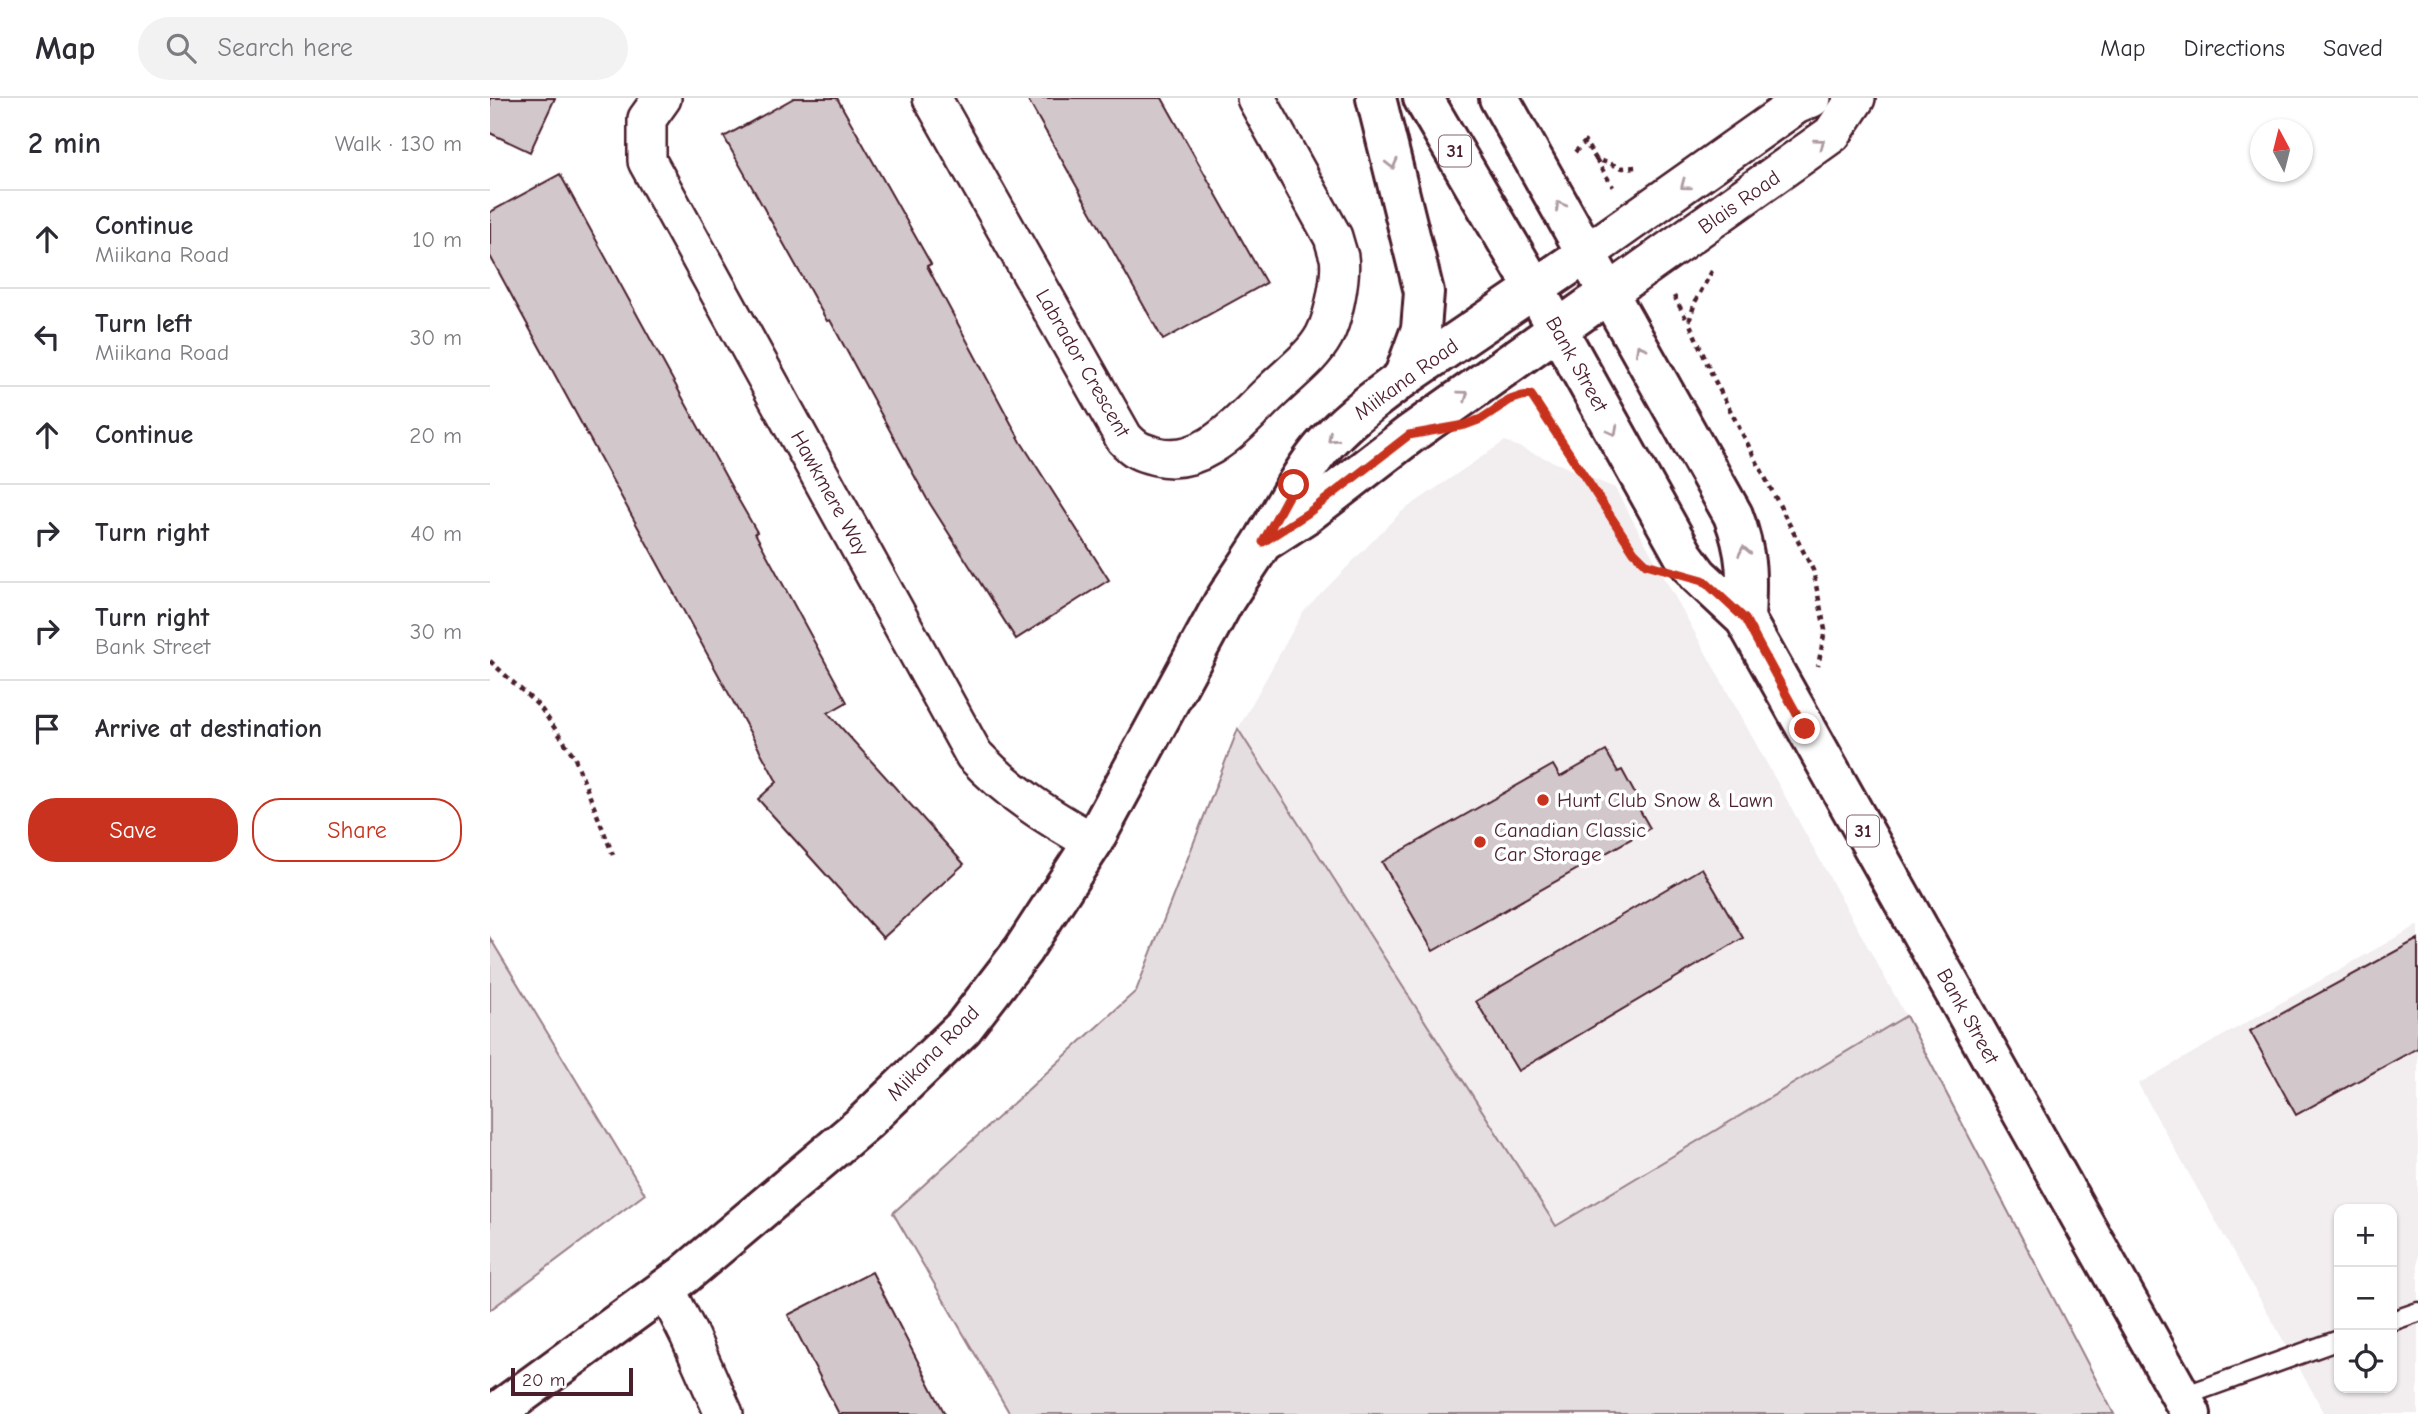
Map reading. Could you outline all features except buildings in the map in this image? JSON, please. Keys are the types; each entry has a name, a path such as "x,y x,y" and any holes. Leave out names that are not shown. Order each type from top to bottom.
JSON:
{"main road":[{"path":"1376,98 1424,292 1421,329 1403,378"},
{"name":"Bank Street","path":"1423,98 1535,289 1684,556 1698,575 1745,619 2186,1405"},
{"path":"1499,98 1733,515 1744,552 1747,575 1745,619"},
{"name":"Miikana Road","path":"494,1414 666,1289 865,1122 963,1028 1023,950 1093,842 1177,692 1223,603 1263,542 1294,485 1323,447 1370,403 1403,378 1587,253"},
{"name":"Miikana Road","path":"1263,542 1308,513 1391,447 1609,292"}],"street":[{"name":"Hawkmere Way","path":"662,98 648,119 647,161 974,755 998,780 1048,817 1093,842"},
{"name":"Labrador Crescent","path":"932,98 1125,438 1135,450 1166,458 1185,457 1204,451 1222,439 1311,354 1324,336 1331,316 1338,283 1339,259 1333,237 1256,98"},
{"path":"1587,253 1796,105 1812,98"},
{"name":"Blais Road","path":"1609,292 1832,134 1856,98"},
{"path":"666,1289 724,1414"}],"lane":[{"path":"2397,1319 2418,1312"},
{"path":"2186,1405 2334,1342"}],"path":[{"path":"1713,269 1695,302 1689,322 1714,379 1813,570 1825,630 1817,667"},
{"path":"1522,396 1531,395 1541,408 1622,533"},
{"path":"490,661 541,707 575,755 613,855"}],"shaded area":[{"path":"1505,441 1615,488 1906,1016 1556,1226 1238,729 1303,612 1401,512"},
{"path":"1238,729 1556,1226 1906,1016 2114,1414 1010,1414 893,1213 1136,991"},
{"path":"2418,925 2418,1414 2325,1414 2138,1084"},
{"path":"490,938 645,1194 490,1310"}],"place":[{"name":"Hunt Club Snow & Lawn","path":"1543,800"},
{"name":"Canadian Classic Car Storage","path":"1480,842"}],"route":[{"path":"1294,485 1263,542 1308,513 1409,435 1465,425 1481,419 1510,400 1531,395 1634,552 1646,564 1703,580 1745,619 1805,729"}]}
